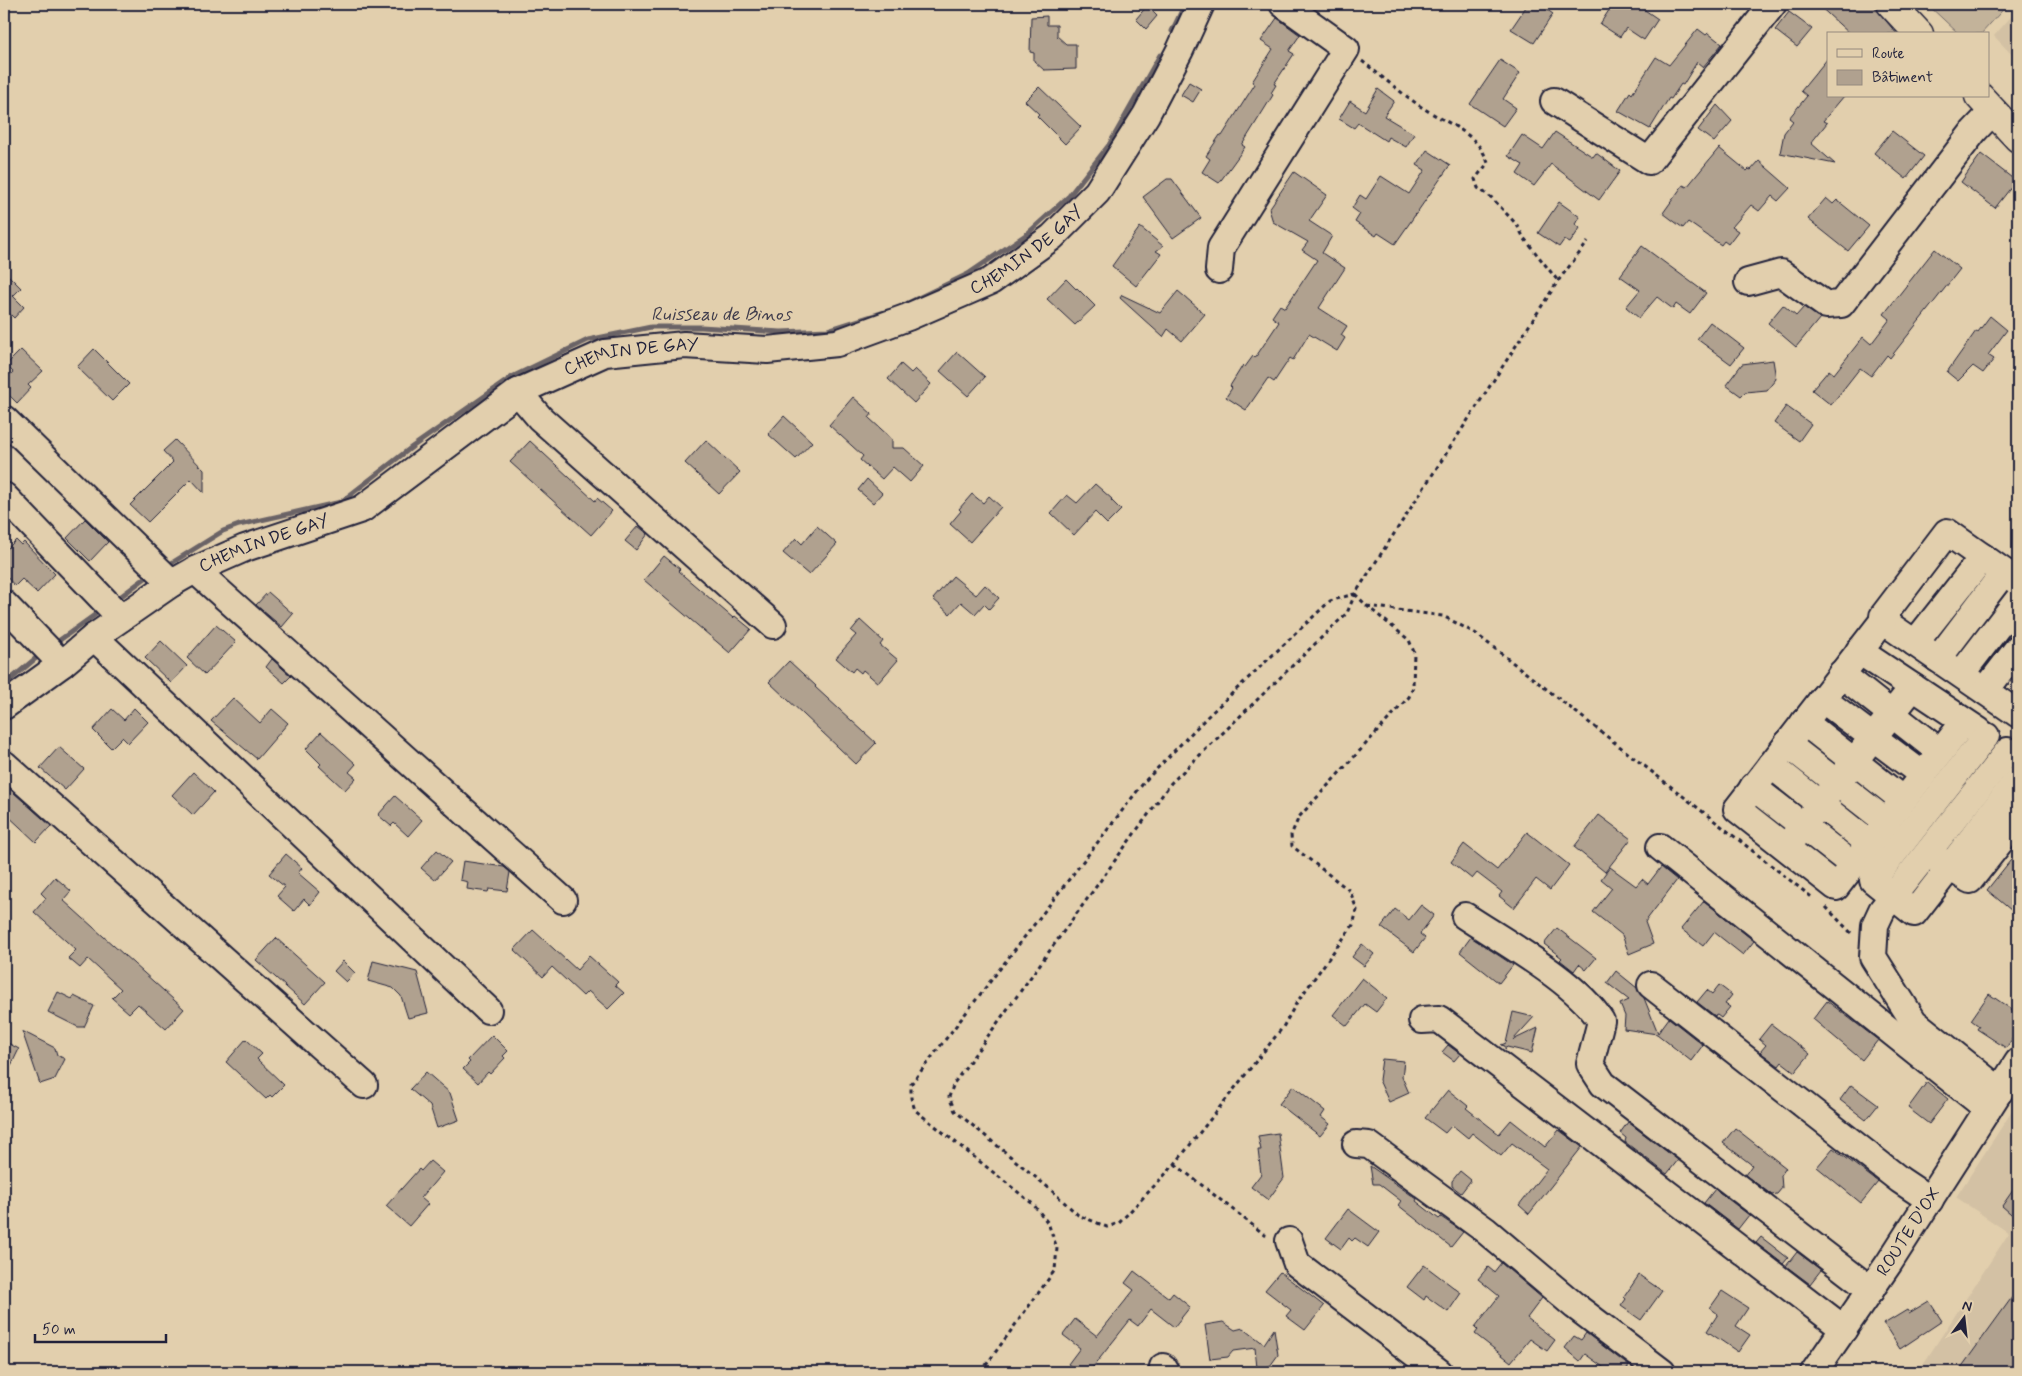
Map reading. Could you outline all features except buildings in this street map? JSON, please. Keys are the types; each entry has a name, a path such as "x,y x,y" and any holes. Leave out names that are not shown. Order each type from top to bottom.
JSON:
{"main road":[{"path":"1891,4 1917,32"},
{"path":"1986,104 2018,138"}],"street":[{"name":"CHEMIN DE GAY","path":"4,706 62,664 94,637 194,570 245,548 362,509 518,392 605,353 684,345 767,350 837,343 908,318 991,281 1052,237 1097,192 1146,115 1180,50 1201,4"},
{"path":"1219,270 1221,248 1346,49 1283,4"},
{"path":"1554,101 1649,161 1773,4"},
{"path":"1748,282 1781,273 1826,304 1841,304 1974,131 1986,104"},
{"path":"518,392 540,418 773,625"},
{"path":"4,419 172,583"},
{"path":"4,496 121,618"},
{"path":"1938,659 2011,577 1961,541 1888,625 1860,651 1737,809 1836,886 1870,844 1896,830 1949,784 1986,736"},
{"path":"1916,643 1983,557"},
{"path":"194,570 563,900"},
{"path":"1961,674 2018,600"},
{"path":"4,604 62,664"},
{"path":"1888,625 2018,714"},
{"path":"94,637 488,1010"},
{"path":"1985,691 2018,648"},
{"path":"1860,651 2013,754 1997,816 1928,853 1893,896 1875,924 1873,957 1914,1022 1994,1100"},
{"path":"1841,674 1940,752"},
{"path":"1786,847 1913,687"},
{"path":"1822,699 1923,776"},
{"path":"1804,722 1904,800"},
{"path":"1964,722 1904,800 1896,830 1873,880 1914,913 1950,867 1997,816 2018,779"},
{"path":"1787,744 1896,830 1950,867"},
{"path":"4,764 364,1085"},
{"path":"1770,766 1870,844"},
{"path":"1949,784 1997,816"},
{"path":"1754,787 1853,865"},
{"path":"1660,847 1994,1100"},
{"path":"1465,916 1560,979 1595,1012 1601,1020 1590,1064 1602,1084 1871,1290"},
{"path":"1651,985 1900,1180 1930,1200"},
{"path":"1422,1020 1439,1020 1844,1329"},
{"name":"ROUTE D'OX","path":"1814,1372 1871,1290 2018,1063"},
{"path":"1356,1144 1369,1145 1485,1230 1575,1306 1662,1372"},
{"path":"1289,1242 1297,1264 1439,1372"}],"path":[{"path":"1346,49 1420,106 1463,130 1484,152 1488,163 1475,178 1478,188 1492,198 1517,225 1524,238 1558,281"},
{"path":"1355,594 1408,640 1414,652 1413,687 1409,697 1299,817 1291,835 1292,846 1350,891 1357,910 1353,925 1297,1002 1283,1027 1175,1164 1119,1223 1107,1227 1078,1215 1050,1189 955,1110 949,1097 954,1083 1171,783 1347,614 1355,594 1558,281 1588,242"},
{"path":"981,1372 1055,1270 1057,1248 1048,1223 1033,1204 915,1110 911,1098 911,1084 1145,781 1207,717 1330,601 1355,594"},
{"path":"1367,606 1443,616 1475,633 1807,895 1829,908 1873,957"},
{"path":"1175,1164 1264,1235 1289,1242"}],"shaded area":[{"path":"1927,4 2008,4 1983,32 1957,32"},
{"path":"2018,9 2018,61 1994,36"},
{"path":"2018,1102 2018,1372 1918,1372 2009,1233 1956,1197"}],"waterway":[{"name":"Ruisseau de Binos","path":"1172,31 1185,4"},
{"name":"Ruisseau de Binos","path":"908,303 968,274 1027,234 1069,196 1109,145 1160,55"},
{"name":"Ruisseau de Binos","path":"170,564 223,531 239,525 341,502 412,447 512,377 588,340 651,327 701,327 781,332 828,330 888,311"},
{"name":"Ruisseau de Binos","path":"116,600 148,576"},
{"name":"Ruisseau de Binos","path":"57,642 103,609"},
{"name":"Ruisseau de Binos","path":"4,685 42,653"}]}
